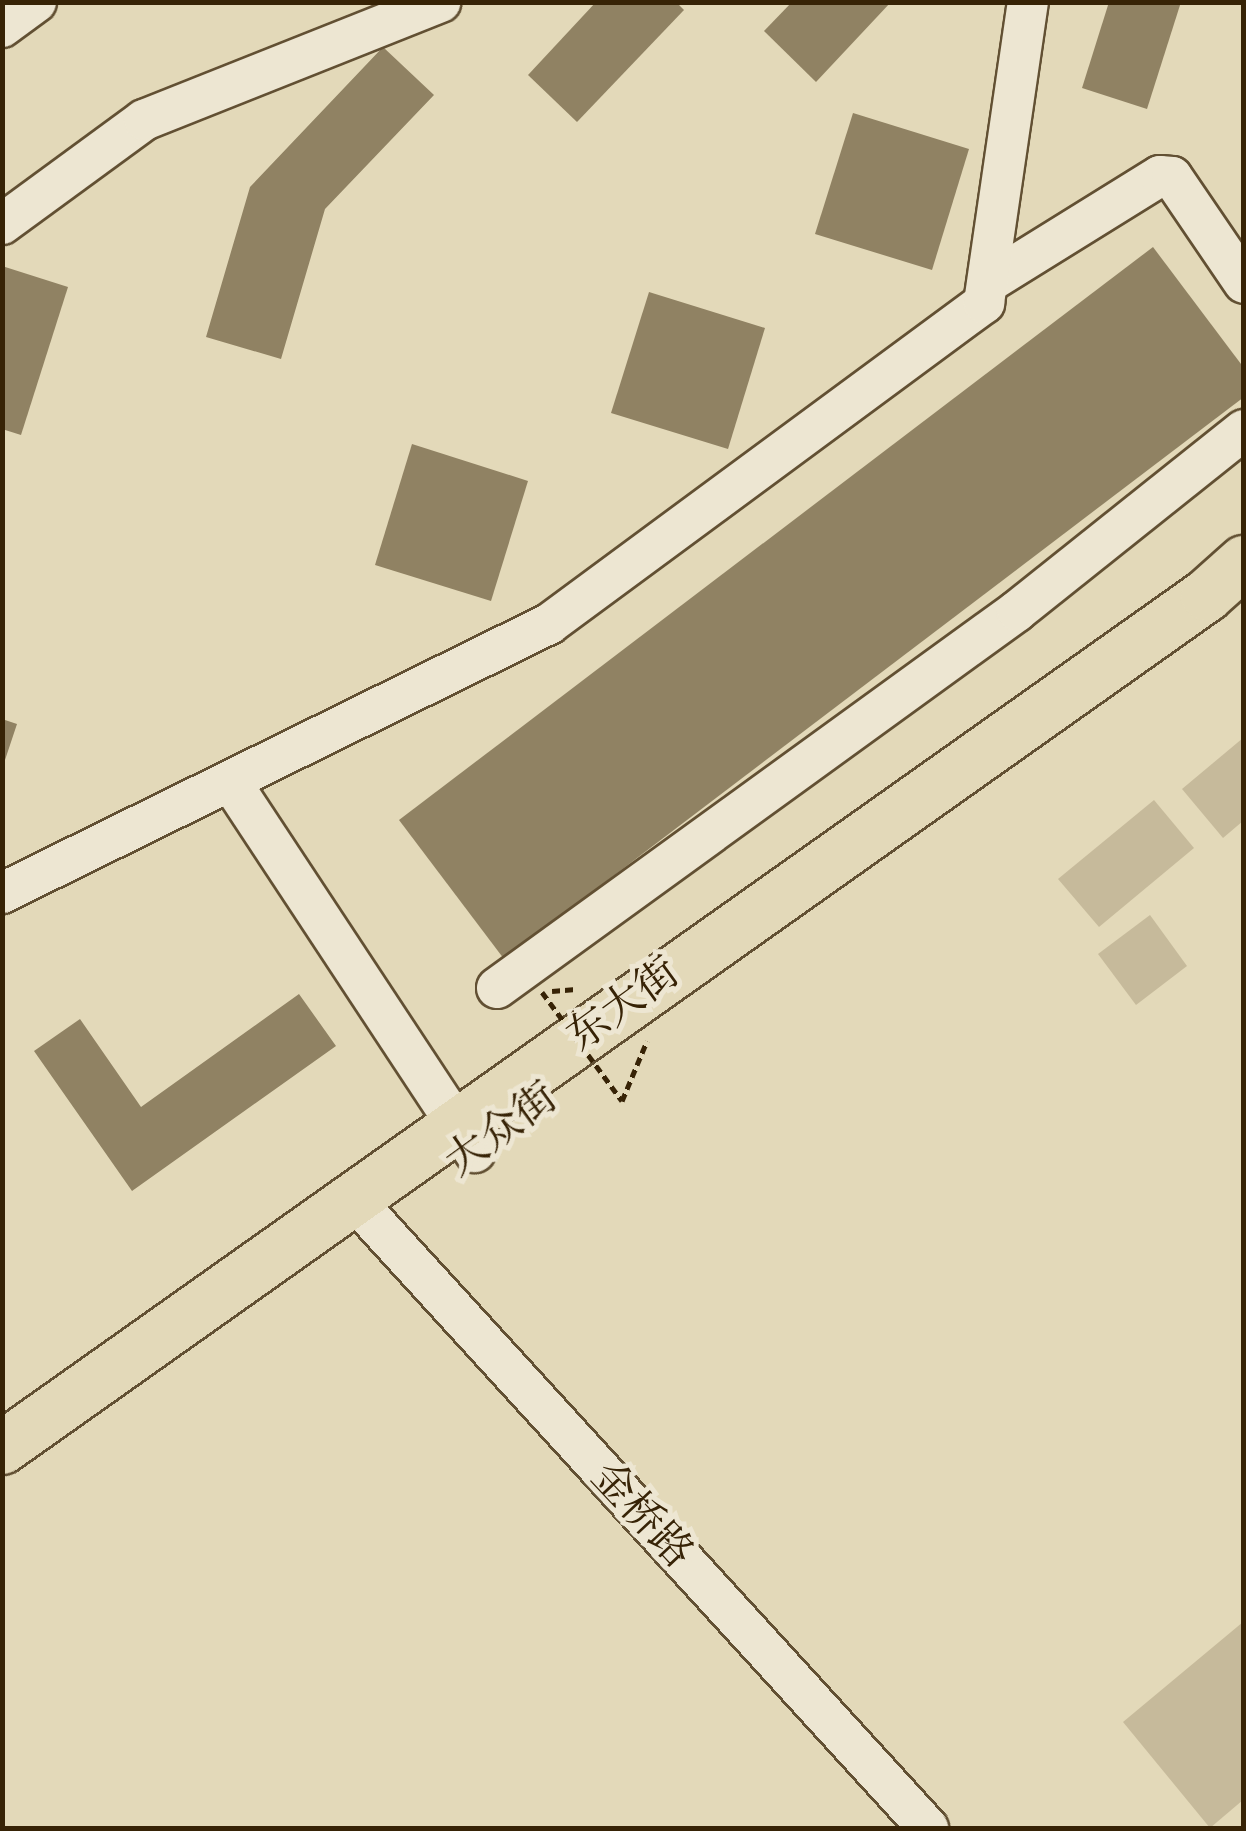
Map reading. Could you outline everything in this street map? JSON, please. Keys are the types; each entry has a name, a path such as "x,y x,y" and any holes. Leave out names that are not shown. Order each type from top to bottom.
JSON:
{"main road":[{"name":"东大街","path":"2,1448 364,1214 1207,595 1244,562"},
{"name":"大众街","path":"467,1140 656,1020 1244,606"},
{"path":"2,1478 364,1214"}],"street":[{"path":"2,27 36,2"},
{"path":"2,224 144,120 440,2"},
{"path":"2,893 232,784 548,624 984,303 1028,2"},
{"path":"989,282 1160,176 1172,177 1244,283"},
{"path":"496,988 1017,611 1244,430"},
{"path":"232,784 467,1140"},
{"name":"金桥路","path":"364,1214 928,1828"}],"path":[{"path":"542,992 622,1101 656,1020"}],"shaded area":[{"path":"1243,738 1243,821 1223,838 1182,789"},
{"path":"1154,800 1194,848 1099,927 1058,879"},
{"path":"1150,915 1187,966 1136,1005 1098,954"},
{"path":"1243,1622 1243,1800 1210,1828 1123,1722"}],"building":[{"path":"596,2 676,2 684,10 577,122 528,75"},
{"path":"792,2 891,2 816,82 764,31"},
{"path":"1109,2 1181,2 1147,109 1082,88"},
{"path":"383,47 434,95 325,209 281,359 206,337 250,187"},
{"path":"853,113 969,149 932,270 815,234"},
{"path":"1153,247 1244,368 1244,397 504,959 399,820"},
{"path":"2,266 68,287 21,435 2,429"},
{"path":"649,292 765,328 728,449 611,413"},
{"path":"412,444 528,481 491,601 375,565"},
{"path":"2,719 17,724 3,766 2,766"},
{"path":"299,994 336,1046 132,1191 34,1051 80,1019 141,1107"}]}
